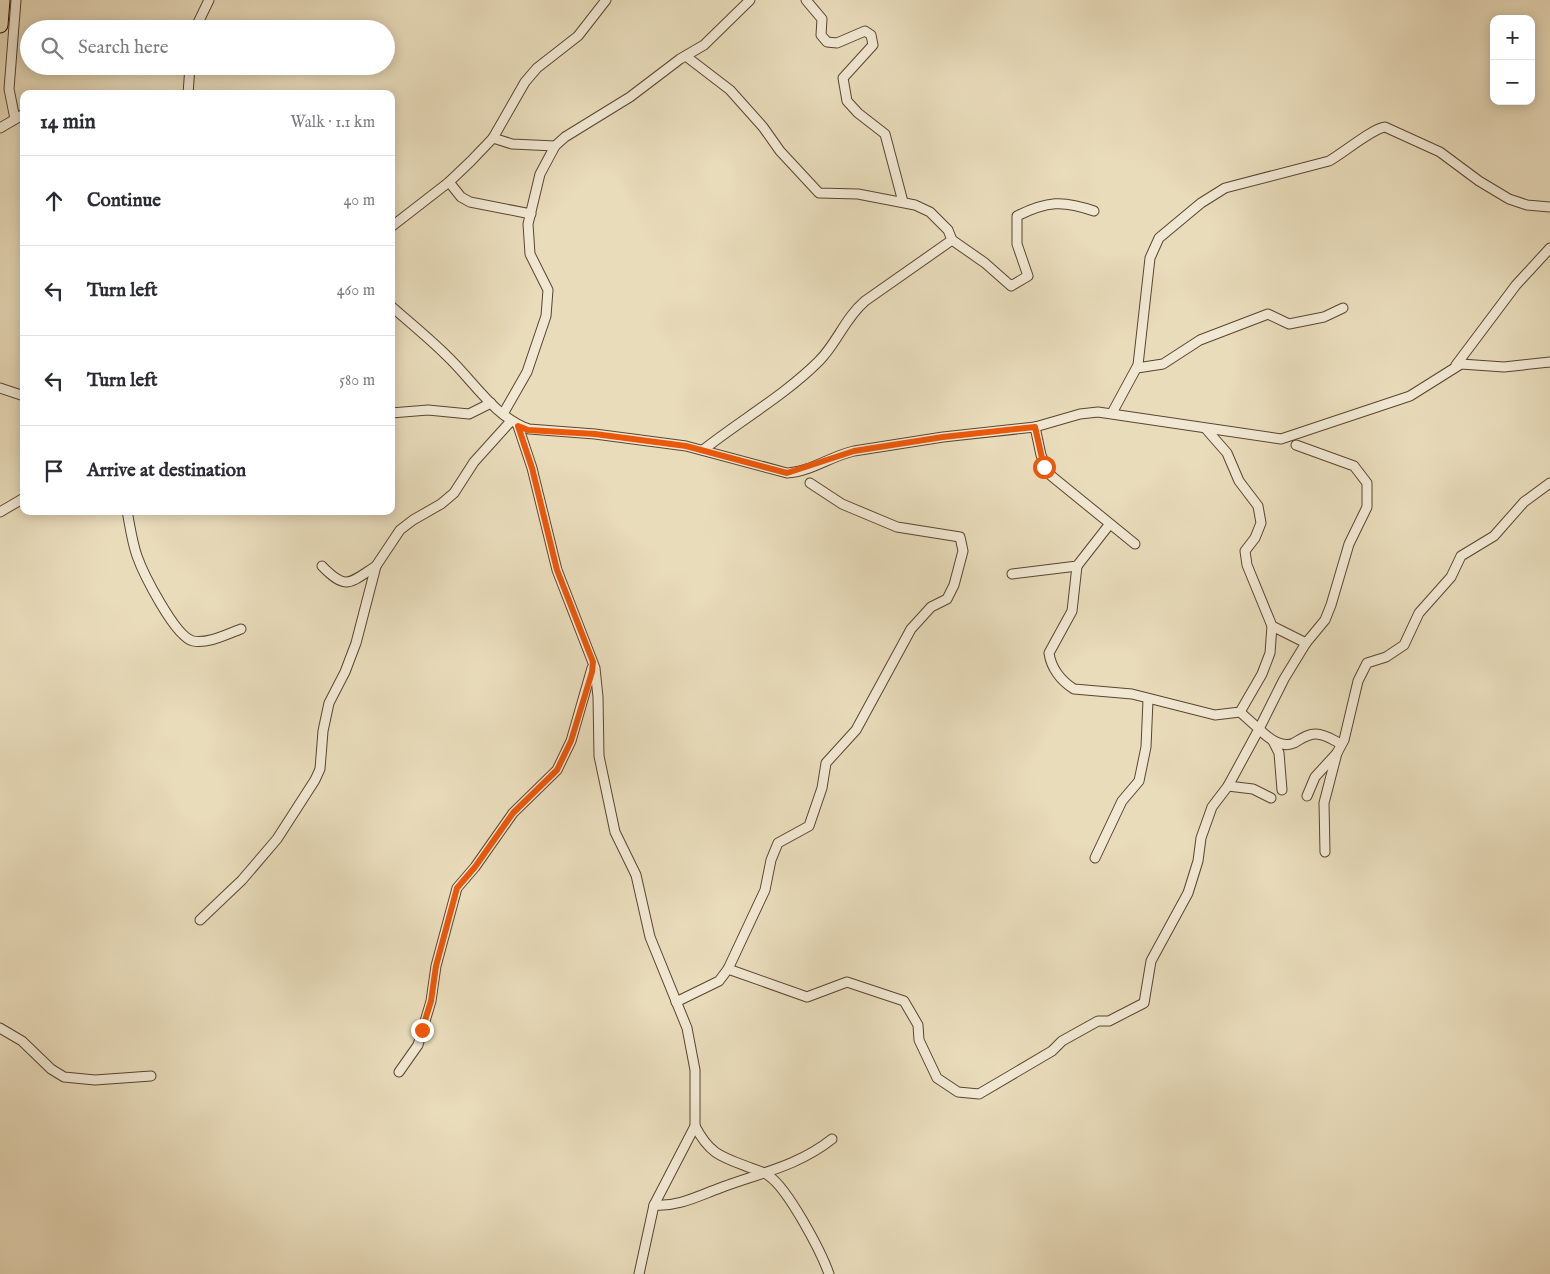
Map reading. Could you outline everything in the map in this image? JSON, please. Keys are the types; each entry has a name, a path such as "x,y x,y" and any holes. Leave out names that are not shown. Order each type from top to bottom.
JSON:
{"highway":[{"path":"0,25 2,0"}],"street":[{"path":"0,128 20,117 9,89 16,0"},
{"path":"199,20 209,0"},
{"path":"395,224 449,182 493,138 525,82 537,68 578,36 606,0"},
{"path":"503,414 535,354 548,301 548,290 530,254 528,232 540,174 555,146 565,136 630,97 680,60 704,45 750,0"},
{"path":"806,0 822,19 821,35 826,42 837,43 865,31 871,35 873,45 843,78 844,88 848,101 858,113 885,134 903,202"},
{"path":"687,56 730,90 763,127 780,151 819,194 858,194 903,202 930,212 948,230 952,240 985,263 1010,286 1028,276 1017,244 1017,216 1038,205 1072,204 1094,211"},
{"path":"188,90 189,75"},
{"path":"1112,413 1137,368 1150,258 1159,238 1201,203 1225,188 1329,161 1380,127 1391,129 1440,152 1471,176 1509,199 1527,205 1550,207"},
{"path":"493,138 512,144 555,146"},
{"path":"449,182 461,197 470,202 531,214"},
{"path":"704,450 813,367 833,344 853,311 864,301 952,240"},
{"path":"395,309 446,354 503,414 514,423 528,430 640,439 704,450 782,472 792,473 854,451 943,437 1035,427 1080,414 1112,413 1273,439 1289,437 1352,414 1410,396 1456,365 1516,285 1550,248"},
{"path":"1137,368 1163,364 1200,340 1268,314 1289,324 1324,317 1343,308"},
{"path":"1456,365 1468,363 1504,367 1550,362"},
{"path":"0,388 20,395"},
{"path":"395,413 428,410 469,414 492,403"},
{"path":"200,920 235,887 276,839 316,780 322,755 323,731 329,703 345,672 356,643 376,566 400,530 441,504 454,493 474,462 514,423"},
{"path":"514,423 532,468 557,570 593,662 598,697 599,756 615,832 636,875 650,937 687,1028 695,1070 695,1126 654,1205 639,1274"},
{"path":"1035,427 1040,455 1049,474 1109,525 1135,544"},
{"path":"1206,429 1227,452 1238,481 1258,506 1261,523 1255,538 1245,551 1247,565 1272,626 1270,654 1262,674 1240,712"},
{"path":"728,969 808,997 847,982 904,1001 918,1025 919,1040 937,1078 958,1092 980,1094 1052,1051 1062,1041 1098,1021 1109,1021 1144,1002 1151,961 1188,893 1196,868 1201,838 1212,808 1228,786 1284,679 1306,643 1324,620 1331,605 1349,544 1367,507 1368,492 1364,478 1354,466 1296,445"},
{"path":"676,1002 719,981 728,969 766,890 771,860 778,844 809,826 822,788 826,763 856,730 911,630 931,608 946,599 954,585 963,551 960,537 897,527 842,504 810,483"},
{"path":"1325,852 1324,803 1339,748 1346,734 1358,681 1367,663 1386,657 1404,645 1419,613 1451,577 1461,556 1494,536 1524,502 1550,483"},
{"path":"0,512 20,500"},
{"path":"128,515 132,542 139,562 152,588 184,636 198,641 241,629"},
{"path":"1109,525 1078,566 1072,611 1050,653 1054,669 1066,684 1074,689 1132,694 1148,700 1215,715 1240,712 1273,741 1279,753 1282,790"},
{"path":"322,566 340,582 345,583 357,580 376,566"},
{"path":"1012,574 1078,566"},
{"path":"1272,626 1306,643"},
{"path":"399,1072 418,1045 431,1001 436,966 457,888 475,867 513,813 557,770 571,741 592,672 593,662"},
{"path":"1095,858 1122,801 1139,781 1146,747 1148,700"},
{"path":"1273,741 1290,744 1313,734 1322,734 1339,748"},
{"path":"1307,796 1320,770 1339,748"},
{"path":"1228,786 1253,789 1271,798"},
{"path":"0,1028 22,1041 51,1069 64,1077 95,1080 150,1076"},
{"path":"695,1126 706,1146 714,1153 766,1174 775,1181 794,1209 829,1274"},
{"path":"654,1205 664,1206 683,1202 766,1174 798,1161 832,1139"}],"route":[{"path":"422,1030 431,1001 436,966 457,888 475,867 496,834 513,813 557,770 571,741 592,672 593,662 557,570 532,468 518,426 528,430 595,434 686,446 787,473 796,472 840,454 854,451 943,437 1035,427 1044,467"}]}
